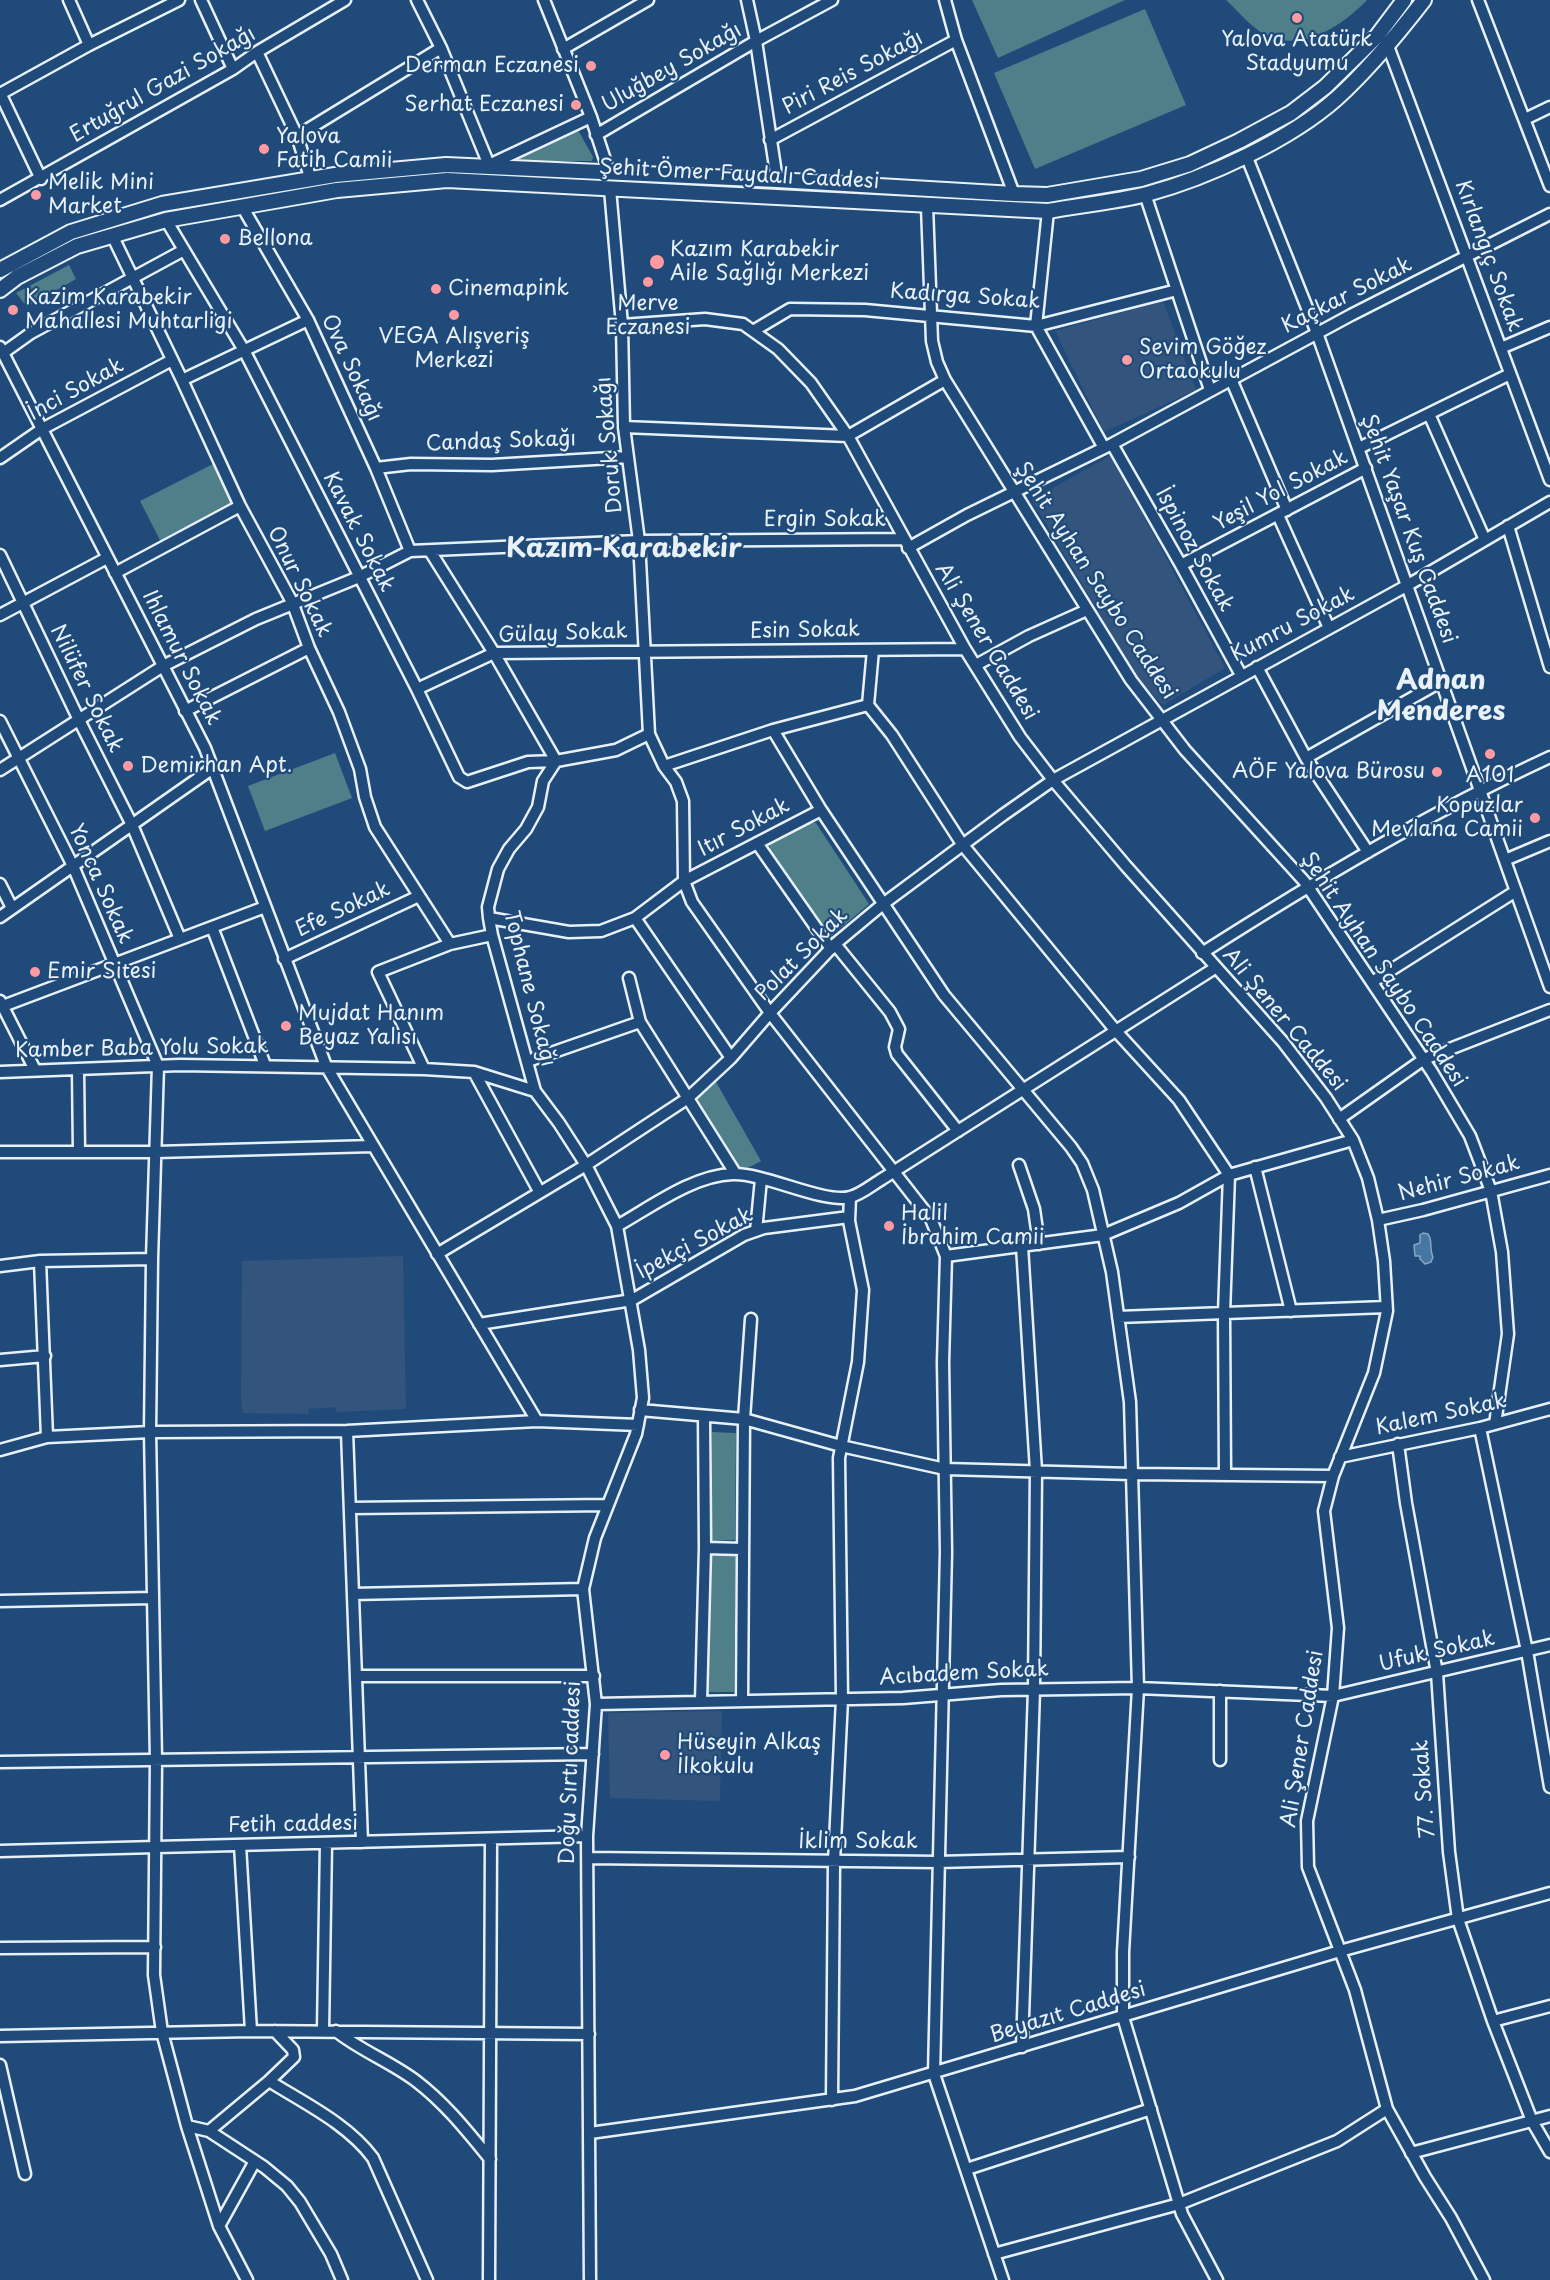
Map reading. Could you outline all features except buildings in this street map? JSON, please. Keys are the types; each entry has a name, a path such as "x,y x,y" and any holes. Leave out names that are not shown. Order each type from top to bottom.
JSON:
{"main road":[{"name":"Şehit Ömer Faydalı Caddesi","path":"0,270 71,232 162,204 335,175 446,165 489,165 1047,195 1141,179 1190,164 1291,113 1325,87 1377,36 1404,0"},
{"name":"Şehit Ömer Faydalı Caddesi","path":"0,290 17,277 77,246 166,220 337,190 447,180 1048,211 1145,194 1196,179 1299,126 1336,99 1388,46 1424,0"},
{"path":"1239,141 1245,155"},
{"path":"609,172 610,189"}],"street":[{"path":"69,0 89,45"},
{"path":"41,178 0,94 89,45 179,0"},
{"path":"201,0 232,69"},
{"name":"Ertuğrul Gazi Sokağı","path":"0,200 232,69 345,0"},
{"path":"417,0 441,48 489,165 591,117"},
{"path":"544,0 591,117 609,172"},
{"path":"563,49 648,0"},
{"path":"747,0 756,41 777,180"},
{"name":"Uluğbey Sokağı","path":"596,135 756,41 832,0"},
{"path":"945,0 956,40 1014,194"},
{"path":"1478,0 1550,186"},
{"name":"Piri Reis Sokağı","path":"770,140 956,40"},
{"name":"Kırlangıç Sokak","path":"1388,46 1550,480"},
{"path":"297,136 441,48"},
{"path":"257,52 297,136 311,180"},
{"path":"1525,118 1550,107"},
{"name":"Şehit Yaşar Kuş Caddesi","path":"1245,155 1317,333 1516,891 1547,968 1550,987"},
{"name":"Doruk Sokağı","path":"610,189 622,325 624,427 639,541 649,734"},
{"path":"1145,194 1210,390"},
{"name":"Şehit Ayhan Saybo Caddesi","path":"927,206 932,341 937,362 945,380 1131,680 1185,750 1308,886 1424,1059 1470,1136 1491,1191 1502,1252 1508,1334 1495,1424"},
{"name":"Ova Sokağı","path":"243,208 308,320 376,468 410,551"},
{"path":"1036,326 1048,211"},
{"name":"Kaçkar Sokak","path":"906,544 1108,446 1317,333 1550,214"},
{"name":"Kavak Sokak","path":"166,220 245,352 417,689 459,777 467,782 528,762 556,761"},
{"name":"Onur Sokak","path":"112,235 240,506 292,602 309,648 339,712 360,769 365,797 375,826 450,944"},
{"path":"2,350 184,250"},
{"name":"Kadırga Sokak","path":"753,331 789,309 930,314 1036,326 1177,290"},
{"name":"Ali Şener Caddesi","path":"622,325 705,319 743,324 778,349 811,383 848,436 965,649 1020,737 1053,780 1282,1042 1326,1098 1353,1140 1368,1178 1378,1220 1384,1261 1386,1307 1374,1373 1333,1476 1324,1511 1338,1628 1333,1696 1307,1821 1308,1867 1355,1990 1387,2109 1451,2218 1484,2280"},
{"path":"182,380 245,352 308,320"},
{"name":"İspinoz Sokak","path":"1036,326 1181,565 1241,675"},
{"path":"1501,348 1550,327"},
{"name":"Ihlamur Sokak","path":"2,350 205,748 326,1066 537,1421"},
{"name":"İnci Sokak","path":"0,458 42,429 172,360"},
{"path":"1359,448 1510,374"},
{"path":"1231,379 1329,628"},
{"path":"624,427 848,436 945,380"},
{"path":"1429,414 1485,540"},
{"name":"Candaş Sokağı","path":"376,468 411,464 492,465 628,457"},
{"name":"Yeşil Yol Sokak","path":"1181,565 1366,468"},
{"name":"Kumru Sokak","path":"1053,780 1408,585 1550,502"},
{"path":"115,573 240,506"},
{"path":"1508,526 1550,667"},
{"name":"Ergin Sokak","path":"410,551 639,541 906,544"},
{"path":"0,770 163,666 292,602 359,577 410,551"},
{"path":"430,551 494,653 556,761 616,750 649,734 664,766 676,782 682,801 684,881 692,902 770,1013 931,1220 946,1256 943,1362 946,1552 934,2074 1003,2280"},
{"name":"Nilüfer Sokak","path":"0,555 132,825 180,939"},
{"path":"0,615 107,558"},
{"path":"976,665 1029,636 1087,610"},
{"path":"185,711 309,648"},
{"name":"Esin Sokak","path":"645,651 965,649"},
{"path":"873,650 868,705 892,735 962,844 1116,1031 1179,1100 1230,1175 1224,1313 1226,1475"},
{"name":"Gülay Sokak","path":"417,689 494,653 645,651"},
{"path":"1257,667 1306,759 1368,852"},
{"path":"1306,759 1442,681"},
{"path":"664,766 773,730 868,705"},
{"name":"Yonca Sokak","path":"0,722 73,866 158,1066"},
{"path":"773,730 821,810 944,995 1071,1147 1082,1163 1093,1190 1112,1272 1130,1402 1138,1688 1123,1952 1123,2017 1182,2214 1217,2280"},
{"path":"1202,953 1308,886 1368,852 1480,789 1550,757"},
{"name":"Tophane Sokağı","path":"535,1091 492,935 488,907 498,869 509,849 526,829 538,807 543,780 556,761"},
{"path":"0,917 213,768"},
{"name":"Polat Sokak","path":"437,1254 586,1165 688,1098 731,1058 833,946 883,904 962,844 1053,780"},
{"name":"Itır Sokak","path":"489,918 569,932 601,931 635,918 684,881 821,810"},
{"path":"1505,860 1550,841"},
{"path":"757,843 833,946 890,1012 899,1029 895,1047 897,1054 958,1131"},
{"path":"0,884 12,908"},
{"path":"1372,982 1516,891"},
{"name":"Efe Sokak","path":"284,959 418,896"},
{"path":"34,1070 1,1003 115,964 265,907"},
{"path":"635,918 731,1058"},
{"path":"212,927 265,1065"},
{"path":"424,1069 378,972 450,944 492,935"},
{"path":"617,1226 706,1177 735,1173 791,1185 828,1197 850,1197 894,1172 1215,968"},
{"path":"629,978 640,1022 735,1173"},
{"path":"1339,1119 1424,1059 1550,1010"},
{"path":"528,1060 640,1022"},
{"name":"Kamber Baba Yolu Sokak","path":"0,1072 158,1066 265,1065 424,1069 474,1072 535,1091"},
{"path":"158,1066 150,1432 156,1760 154,1975 162,2032 187,2126 219,2226 247,2280"},
{"path":"78,1069 79,1152"},
{"path":"474,1072 539,1191"},
{"name":"Doğu Sırtı caddesi","path":"535,1091 560,1123 586,1165 617,1226 632,1300 643,1398 638,1425 595,1538 583,1589 596,1704 587,1836 590,2280"},
{"path":"946,1256 1103,1235 1179,1203 1230,1175 1353,1140"},
{"path":"0,1152 156,1152 373,1146"},
{"path":"1019,1165 1034,1209 1039,1244"},
{"path":"1255,1167 1291,1311"},
{"name":"Nehir Sokak","path":"1378,1220 1423,1210 1550,1174"},
{"path":"756,1231 761,1179"},
{"path":"832,2100 834,1862 842,1699 839,1458 858,1362 863,1290 849,1217 850,1197"},
{"name":"İpekçi Sokak","path":"632,1300 744,1235 764,1228 849,1217"},
{"path":"1022,1246 1036,1472 1034,1690 1022,2048"},
{"path":"0,1266 40,1262 152,1259"},
{"path":"40,1262 47,1437"},
{"path":"479,1324 632,1300"},
{"path":"1118,1317 1386,1307"},
{"path":"742,1701 744,1419 751,1319"},
{"path":"0,1360 45,1356"},
{"name":"Kalem Sokak","path":"1340,1457 1480,1428 1550,1409"},
{"path":"640,1410 744,1419 841,1446 945,1469 1333,1476"},
{"path":"701,1702 705,1548 704,1416"},
{"path":"0,1450 47,1437 150,1432 347,1431 537,1421 638,1425"},
{"path":"1480,1428 1527,1651 1550,1787"},
{"path":"347,1431 362,1842"},
{"name":"77. Sokak","path":"1398,1444 1406,1503 1437,1672 1449,1852 1458,1919 1493,2021 1532,2121 1550,2152"},
{"path":"350,1508 608,1505"},
{"path":"705,1548 743,1549"},
{"path":"353,1594 583,1589"},
{"path":"0,1601 153,1599"},
{"name":"Ufuk Sokak","path":"1333,1696 1550,1645"},
{"path":"356,1677 594,1676"},
{"name":"Acıbadem Sokak","path":"596,1704 903,1698 1034,1690 1138,1688 1333,1696"},
{"path":"1220,1691 1220,1760"},
{"path":"0,1762 593,1754"},
{"name":"Fetih caddesi","path":"0,1851 587,1836"},
{"path":"489,2280 491,1839"},
{"path":"323,2031 326,1843"},
{"path":"240,1845 251,2031"},
{"name":"İklim Sokak","path":"588,1858 938,1862 1129,1857"},
{"name":"Beyazıt Caddesi","path":"590,2133 855,2096 1340,1952 1550,1893"},
{"path":"0,1948 155,1947"},
{"path":"1493,2021 1550,2006"},
{"path":"0,2036 251,2031 589,2034"},
{"path":"208,2131 269,2081 294,2057 293,2050 275,2031"},
{"path":"336,2031 353,2044 414,2080 449,2109 490,2159"},
{"path":"0,2065 25,2174"},
{"path":"269,2081 364,2145 373,2158 428,2280"},
{"path":"967,2169 1151,2109"},
{"path":"994,2254 1179,2204 1336,2140 1387,2109"},
{"path":"1412,2153 1550,2116"},
{"path":"187,2126 208,2131 287,2186 300,2202 331,2254 342,2280"},
{"path":"219,2226 255,2162"}],"shaded area":[{"name":"Sevim Göğez Ortaokulu","path":"1163,301 1196,390 1104,432 1055,331"},
{"path":"1111,455 1225,668 1163,705 1139,680 1032,500"},
{"path":"1428,1234 1433,1257 1431,1262 1425,1264 1420,1256 1415,1256 1414,1245 1420,1243 1420,1235"},
{"path":"403,1256 406,1409 337,1412 335,1407 308,1409 309,1414 243,1413 241,1399 242,1261"},
{"name":"Hüseyin Alkaş İlkokulu","path":"722,1711 720,1801 610,1798 608,1713"}],"green space":[{"path":"972,0 1125,0 998,58"},
{"name":"Yalova Atatürk Stadyumu","path":"1226,0 1367,0 1346,19 1333,27 1306,39 1292,41 1278,39 1259,31"},
{"path":"1145,9 1186,105 1035,169 994,73"},
{"path":"578,130 593,157 592,161 514,161 512,158"},
{"path":"69,265 76,279 27,307 16,293"},
{"path":"213,464 233,504 161,542 140,501"},
{"path":"335,753 352,798 265,831 248,786"},
{"path":"805,822 816,823 869,904 830,937 827,936 769,851 770,843"},
{"path":"716,1082 761,1161 744,1170 736,1165 695,1100"},
{"path":"712,1432 736,1433 735,1540 711,1541"},
{"path":"710,1555 736,1555 734,1692 708,1692"}],"place":[{"name":"Yalova Atatürk Stadyumu","path":"1297,18"},
{"name":"Derman Eczanesi","path":"591,66"},
{"name":"Serhat Eczanesi","path":"576,105"},
{"name":"Yalova Fatih Camii","path":"264,149"},
{"name":"Melik Mini Market","path":"36,195"},
{"name":"Bellona","path":"225,239"},
{"name":"Kazım Karabekir Aile Sağlığı Merkezi","path":"657,262"},
{"name":"Merve Eczanesi","path":"648,282"},
{"name":"Cinemapink","path":"436,289"},
{"name":"Kazim Karabekir Mahallesi Muhtarligi","path":"13,310"},
{"name":"VEGA Alışveriş Merkezi","path":"454,315"},
{"name":"Sevim Göğez Ortaokulu","path":"1127,360"},
{"name":"A101","path":"1490,754"},
{"name":"Demirhan Apt.","path":"128,766"},
{"name":"AÖF Yalova Bürosu","path":"1437,772"},
{"name":"Kopuzlar Mevlana Camii","path":"1535,818"},
{"name":"Emir Sitesi","path":"35,972"},
{"name":"Mujdat Hanım Beyaz Yalısı","path":"286,1026"},
{"name":"Halil İbrahim Camii","path":"889,1226"},
{"name":"Hüseyin Alkaş İlkokulu","path":"665,1755"}],"district":[{"name":"Kazım Karabekir","path":"624,550"},
{"name":"Adnan Menderes","path":"1441,698"}]}
